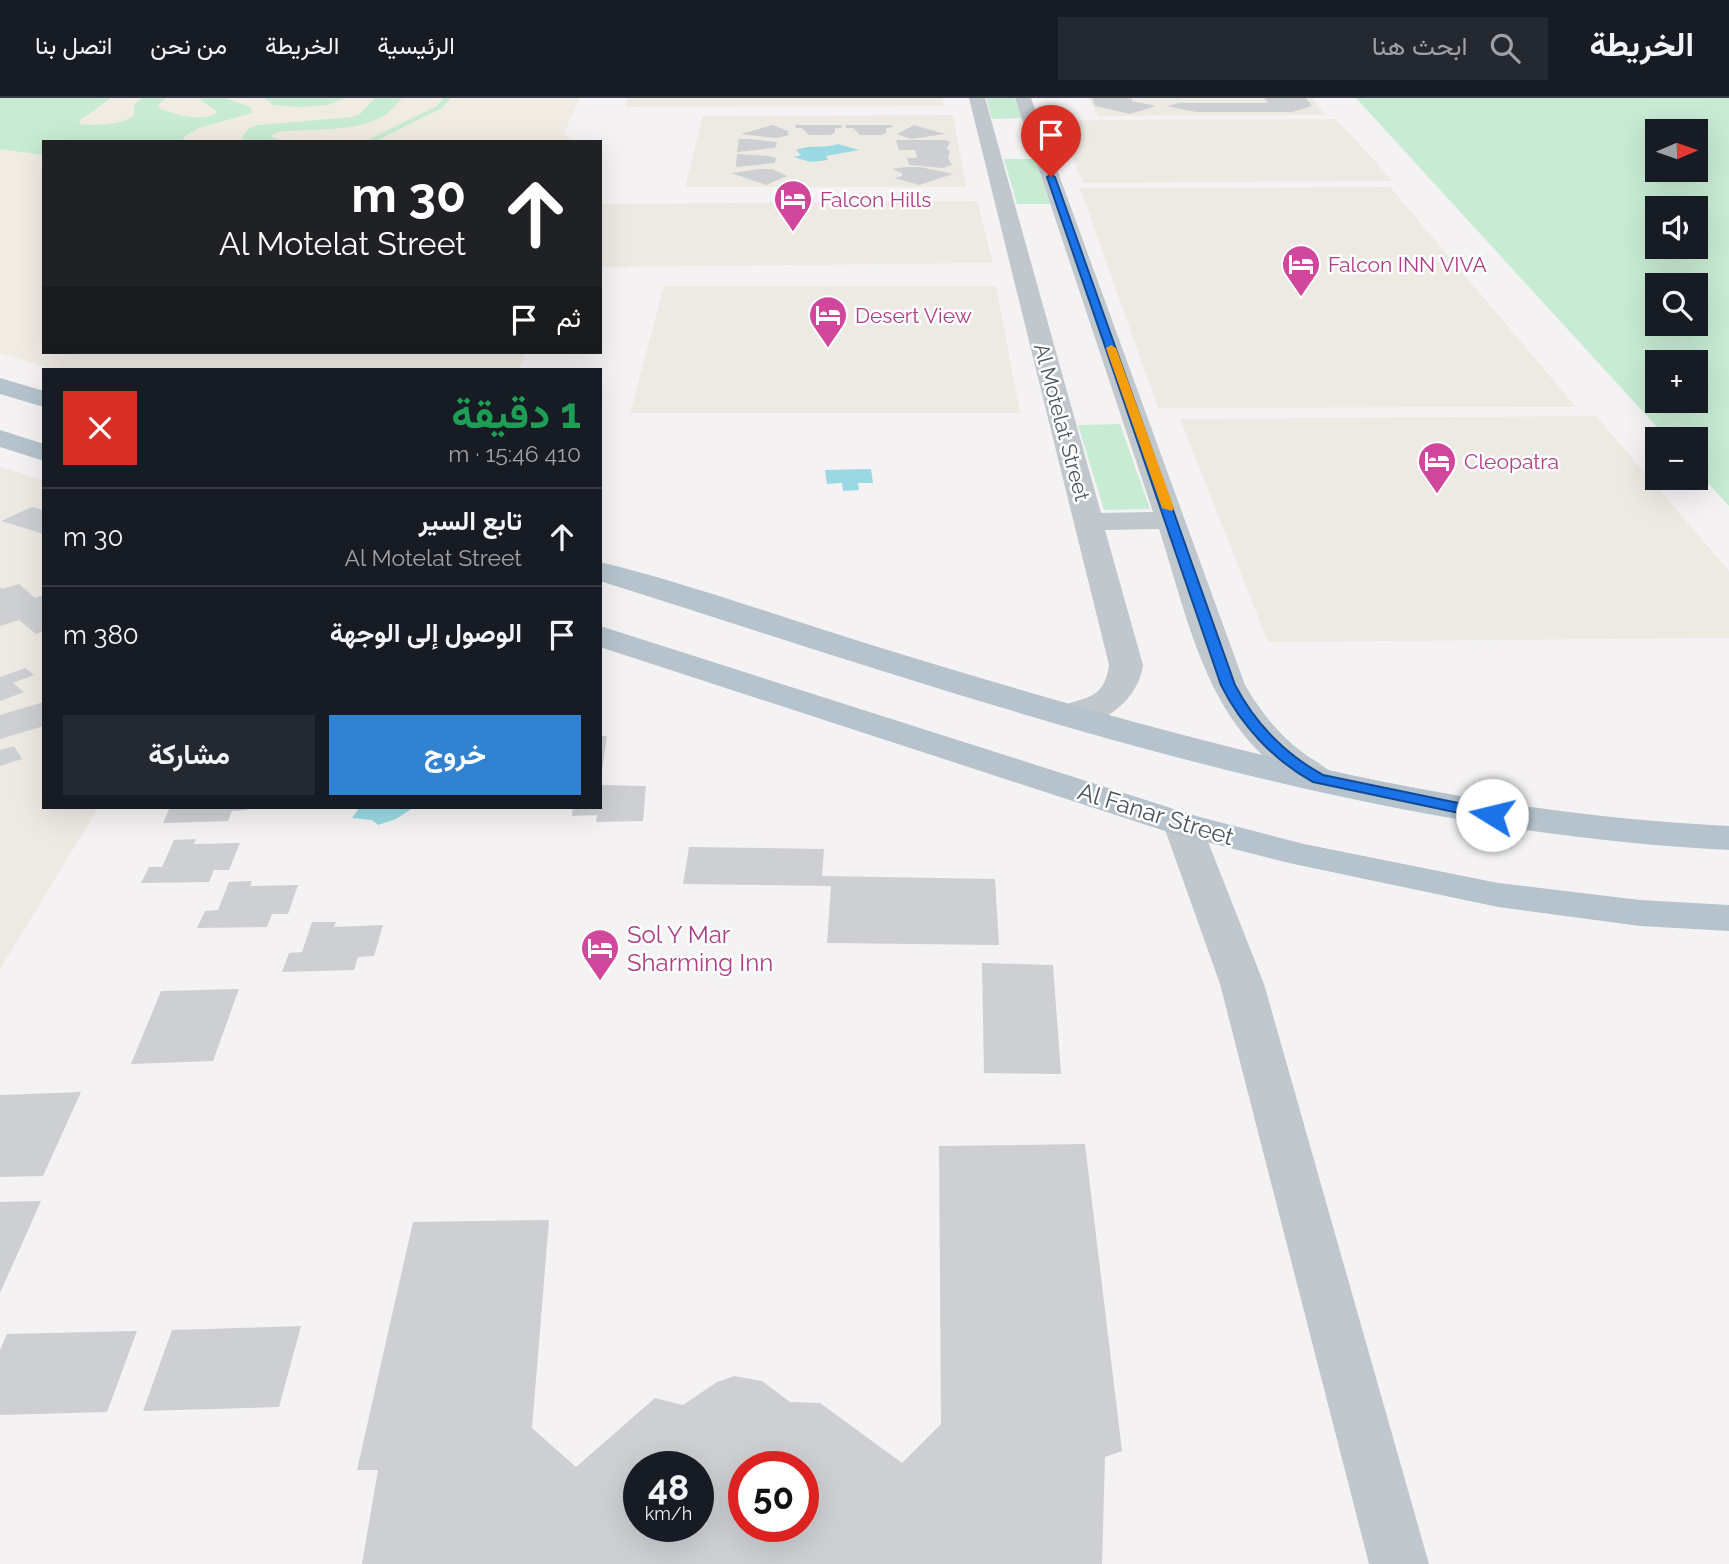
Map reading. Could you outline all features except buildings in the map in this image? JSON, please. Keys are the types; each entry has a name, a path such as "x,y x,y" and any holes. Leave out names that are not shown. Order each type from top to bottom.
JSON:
{"main road":[{"path":"0,386 42,398"},
{"path":"0,438 42,452"},
{"path":"602,572 1071,716 1192,750 1466,811 1620,831 1729,838"},
{"name":"Al Fanar Street","path":"602,637 1182,824 1315,858 1499,895 1640,913 1729,918"}],"street":[{"name":"Al Motelat Street","path":"976,98 1126,665 1126,676 1112,699 1097,708 1071,716"},
{"path":"1023,98 1228,685 1239,706 1275,749 1297,767 1318,779"},
{"path":"1088,522 1172,520"},
{"path":"1182,824 1242,984 1399,1564"}],"shaded area":[{"path":"628,98 942,98 943,106 625,107"},
{"path":"1089,98 1312,98 1326,115 1098,116"},
{"path":"953,115 966,187 685,187 703,116"},
{"path":"1336,119 1393,181 1083,183 1057,120"},
{"name":"Falcon INN VIVA","path":"1390,187 1576,407 1158,408 1080,188"},
{"name":"Falcon Hills","path":"977,201 993,263 602,267 602,204"},
{"name":"Desert View","path":"664,286 996,286 1020,413 630,413"},
{"name":"Cleopatra","path":"1596,416 1645,473 1645,490 1659,490 1729,571 1729,638 1268,642 1180,419"},
{"path":"0,466 42,480 42,809 98,809 0,969"}],"green space":[{"path":"0,98 472,98 401,140 42,140 42,222 0,227"},
{"path":"986,98 1014,98 1022,118 992,119"},
{"path":"1356,98 1729,98 1729,506 1708,483 1708,427 1657,427"},
{"path":"1004,159 1035,159 1050,204 1017,204"},
{"path":"1120,424 1150,509 1104,510 1078,425"}],"sand":[{"path":"111,98 142,98 134,105 134,116 128,119 108,124 80,124 79,121"},
{"path":"166,98 198,98 218,112 199,118 176,114 162,110 158,105"},
{"path":"225,98 264,98 273,105 300,107 328,105 346,98 375,98 360,114 352,117 259,125 249,128 242,138 244,140 184,140 185,136 199,128 252,113 250,107"},
{"path":"402,98 443,98 437,106 368,140 280,140 270,136 277,132 357,126 390,111"},
{"path":"451,98 580,98 563,135 570,137 568,140 378,140 442,108"},
{"path":"0,149 42,155 42,354 524,354 519,368 48,368 0,353"}],"water":[{"path":"838,144 859,150 826,156 828,160 810,162 794,157 801,155 796,150 801,148"},
{"path":"871,469 873,483 858,483 859,490 843,491 842,483 827,484 825,470"},
{"path":"359,809 411,809 396,819 378,825 372,820 352,818"}],"slow traffic":[{"path":"1111,348 1168,508"}],"place":[{"name":"Falcon Hills","path":"793,233"},
{"name":"Falcon INN VIVA","path":"1301,298"},
{"name":"Desert View","path":"828,349"},
{"name":"Cleopatra","path":"1437,495"},
{"name":"Sol Y Mar Sharming Inn","path":"600,982"}],"route":[{"path":"1051,177 1228,685 1239,706 1275,749 1297,767 1318,779 1492,815"}]}
